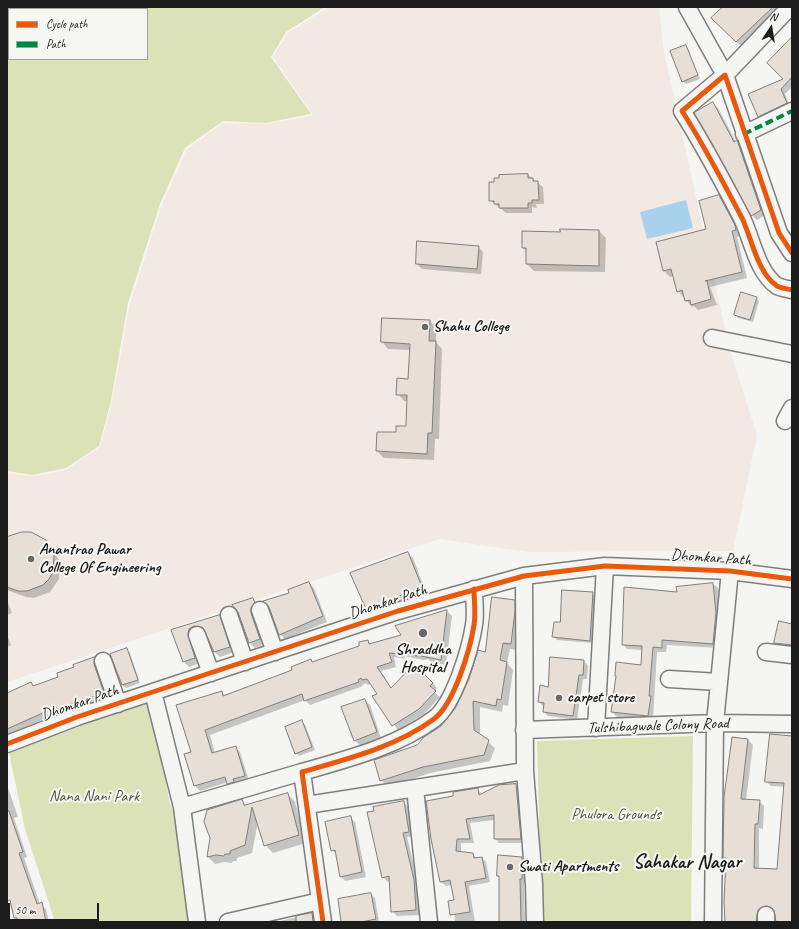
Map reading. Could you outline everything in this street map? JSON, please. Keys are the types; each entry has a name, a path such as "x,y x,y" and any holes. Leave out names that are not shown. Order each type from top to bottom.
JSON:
{"street":[{"path":"687,7 725,75 779,233 792,253"},
{"path":"790,7 725,75 682,111 730,195 745,226 756,255 766,272 778,286 792,290"},
{"path":"744,134 792,111"},
{"path":"712,338 792,354"},
{"path":"596,728 605,566"},
{"name":"Dhomkar Path","path":"7,744 153,692 398,611 524,576 605,566 730,571 792,579"},
{"path":"713,922 715,723 730,571"},
{"path":"524,576 525,771 534,884 535,922"},
{"path":"182,807 368,752 406,735 435,718 454,693 464,660 474,625 474,589"},
{"path":"260,610 275,652"},
{"path":"229,615 245,662"},
{"path":"198,635 211,673"},
{"path":"766,652 792,654"},
{"path":"103,661 118,704"},
{"path":"669,679 719,682"},
{"path":"153,692 182,807 197,922"},
{"name":"Tulshibagwale Colony Road","path":"524,730 715,723 792,724"},
{"path":"307,804 525,771"},
{"path":"302,772 323,922"},
{"path":"415,788 429,922"},
{"path":"228,922 320,901"}],"shaded area":[{"name":"Shahu College","path":"329,7 659,7 664,52 730,351 757,435 733,551 527,552 440,539 7,682 7,473 32,476 66,470 100,447 112,401 130,303 162,204 187,149 223,123 265,124 313,115 273,57 287,33"}],"green space":[{"path":"7,7 325,7 286,32 271,57 311,114 265,123 223,121 185,148 160,204 128,303 111,401 99,446 66,468 32,475 7,471"},
{"name":"Nana Nani Park","path":"153,692 169,801 175,817 190,921 55,922 25,829 7,743"},
{"name":"Phulora Grounds","path":"693,736 691,922 542,922 537,741"}],"water":[{"path":"686,200 693,228 647,239 640,212"}],"building":[{"path":"723,7 773,7 736,42 711,18"},
{"path":"792,37 792,77 781,89 787,103 758,117 748,94 783,79 767,63"},
{"path":"686,45 698,75 682,82 670,51"},
{"path":"713,102 734,142 737,140 761,210 751,216 694,113"},
{"path":"528,174 528,178 533,178 533,181 538,181 539,200 532,200 532,203 528,203 528,208 499,208 499,204 494,204 494,201 489,201 489,182 494,182 494,178 499,178 499,175"},
{"path":"719,195 735,225 736,230 732,231 742,272 705,281 707,281 711,299 691,305 690,300 685,301 682,290 677,292 671,269 663,271 656,242 706,229 699,201"},
{"path":"560,229 599,230 599,266 526,264 526,248 522,248 522,231 560,232"},
{"path":"417,241 479,246 477,269 416,264"},
{"path":"741,292 757,297 750,320 734,315"},
{"path":"382,318 430,320 429,341 436,341 432,433 428,433 427,454 376,451 377,432 396,432 396,426 406,426 407,395 396,395 397,378 408,379 410,344 381,342"},
{"name":"Anantrao Pawar College Of Engineering","path":"22,532 31,532 46,540 54,555 53,572 49,579 43,585 27,591 18,591 7,587 7,537"},
{"path":"408,552 422,587 366,609 350,573"},
{"path":"309,582 323,616 279,635 269,607 263,601 289,593 288,590"},
{"path":"713,583 716,613 713,644 662,640 662,648 653,647 649,696 651,696 648,716 611,712 616,676 616,662 641,665 642,646 622,645 624,587 677,592 676,587"},
{"path":"562,590 593,592 590,641 552,637 554,622 560,622"},
{"path":"492,597 515,600 515,611 511,644 503,643 500,660 507,662 501,700 497,699 496,706 473,701 474,730 489,740 484,755 423,767 380,781 374,760 417,745 424,737 441,726 456,707 469,679 478,650 485,652"},
{"path":"253,598 255,603 251,608 251,613 260,639 249,643 238,612 232,605"},
{"path":"447,610 441,660 421,656 423,654 417,656 401,652 403,654 389,653 392,662 377,667 391,688 414,664 433,683 430,686 436,691 419,709 392,726 372,696 377,694 367,679 362,680 361,678 358,680 359,682 304,701 302,694 205,730 212,753 236,746 245,776 233,779 234,782 227,784 225,777 194,786 184,754 191,752 176,705 222,691 223,696 292,670 291,667 311,659 312,662 359,646 359,642 368,640 369,644 401,635 395,626"},
{"path":"220,615 230,647 214,652 203,628 194,626 189,629 188,634 195,658 183,662 171,630"},
{"path":"779,621 792,624 792,645 774,643"},
{"path":"127,648 138,680 122,685 110,654"},
{"path":"95,657 94,664 104,693 57,709 56,707 7,729 7,693 31,682 33,686 58,677 57,673"},
{"path":"550,657 584,660 583,675 579,675 573,716 543,712 544,703 538,702 540,685 548,687"},
{"path":"365,699 377,732 354,741 341,707"},
{"path":"302,720 312,747 295,754 285,727"},
{"path":"770,734 792,736 792,922 776,922 774,911 766,906 758,910 756,922 725,922 724,902 726,858 723,858 724,797 732,737 748,739 741,799 760,800 758,824 755,824 754,868 777,869 784,783 765,782"},
{"path":"516,784 521,839 494,839 494,815 466,819 470,839 457,839 456,851 473,853 474,858 482,857 486,878 465,882 470,912 450,915 448,901 454,900 450,880 440,882 431,839 426,801 453,796 453,792 478,788 479,795 499,785"},
{"path":"288,793 299,835 264,846 252,807 245,845 230,851 230,854 225,854 224,856 216,855 207,857 210,838 204,822 207,810 242,799 244,805"},
{"path":"404,801 409,832 403,833 414,880 416,910 391,912 389,876 382,878 367,812 374,811 373,807"},
{"path":"9,811 23,852 19,853 37,904 42,902 46,922 18,922 17,918 14,918 10,900 7,901 7,812"},
{"path":"351,816 362,872 340,877 335,850 331,851 325,822"},
{"path":"498,855 522,857 522,879 520,879 521,922 499,922 499,876 497,876"},
{"path":"371,893 376,919 361,922 341,922 338,899"},
{"path":"312,913 313,922 296,922 296,916"}],"marked path":[{"path":"744,134 792,111"}],"cycle path":[{"path":"792,253 779,233 725,75 682,111 706,150 742,218 764,272 777,286 792,290"},
{"path":"7,744 77,717 398,611 524,576 605,566 730,571 792,579"},
{"path":"323,922 302,772 354,757 387,745 419,729 434,719 441,712 448,702 460,676 469,648 475,621 474,589"}],"place":[{"name":"Shahu College","path":"425,327"},
{"name":"Anantrao Pawar College Of Engineering","path":"31,559"},
{"name":"Shraddha Hospital","path":"423,633"},
{"name":"carpet store","path":"559,698"},
{"name":"Swati Apartments","path":"510,867"}],"district":[{"name":"Sahakar Nagar","path":"687,863"}]}
